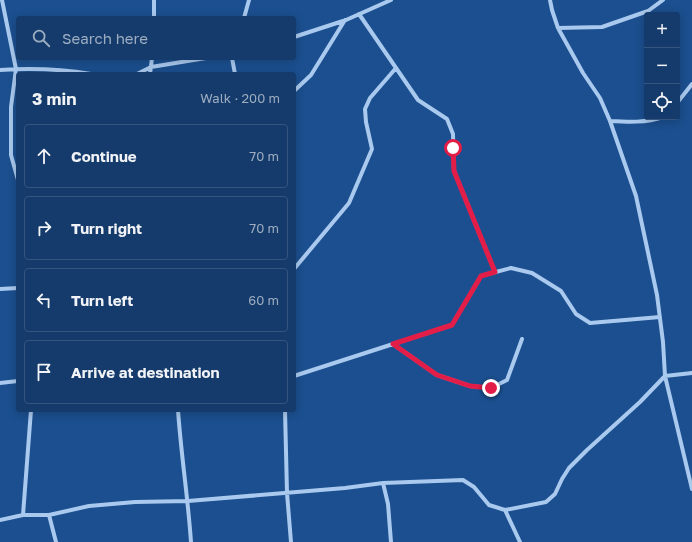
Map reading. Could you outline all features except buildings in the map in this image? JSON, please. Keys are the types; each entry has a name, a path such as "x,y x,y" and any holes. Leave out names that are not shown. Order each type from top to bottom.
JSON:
{"street":[{"path":"2,0 16,69 11,107 12,156 16,172"},
{"path":"154,0 154,16"},
{"path":"245,16 249,0"},
{"path":"296,36 346,20 390,0"},
{"path":"550,0 558,28 583,73 600,98 610,121 636,196 657,295 665,376 692,489"},
{"path":"558,28 602,27 648,11 663,0"},
{"path":"359,14 418,100 447,119 453,134 454,171 495,272"},
{"path":"296,88 312,75 346,20"},
{"path":"150,72 152,60"},
{"path":"141,72 151,67 194,60"},
{"path":"232,60 235,72"},
{"path":"296,267 349,203 372,149 366,122 365,109 370,98 396,68"},
{"path":"0,70 16,69 75,72"},
{"path":"680,99 692,84"},
{"path":"610,121 636,123 655,120"},
{"path":"296,375 452,325 481,276 511,268 532,273 561,291 576,314 590,322 660,317"},
{"path":"0,289 16,288"},
{"path":"393,344 437,375 470,386 491,388 507,380 522,339"},
{"path":"0,520 23,515 50,515 89,506 135,502 188,501 383,483 464,480 474,487 489,505 505,510 546,502 555,494 569,468 640,402 665,376 692,373"},
{"path":"0,383 16,381"},
{"path":"23,515 31,412"},
{"path":"178,412 180,448 188,501 191,542"},
{"path":"285,412 287,493 292,542"},
{"path":"383,483 388,504 391,542"},
{"path":"505,510 520,542"},
{"path":"50,515 56,542"}],"route":[{"path":"453,148 454,171 495,272 481,276 452,325 393,344 437,375 470,386 491,388"}]}
